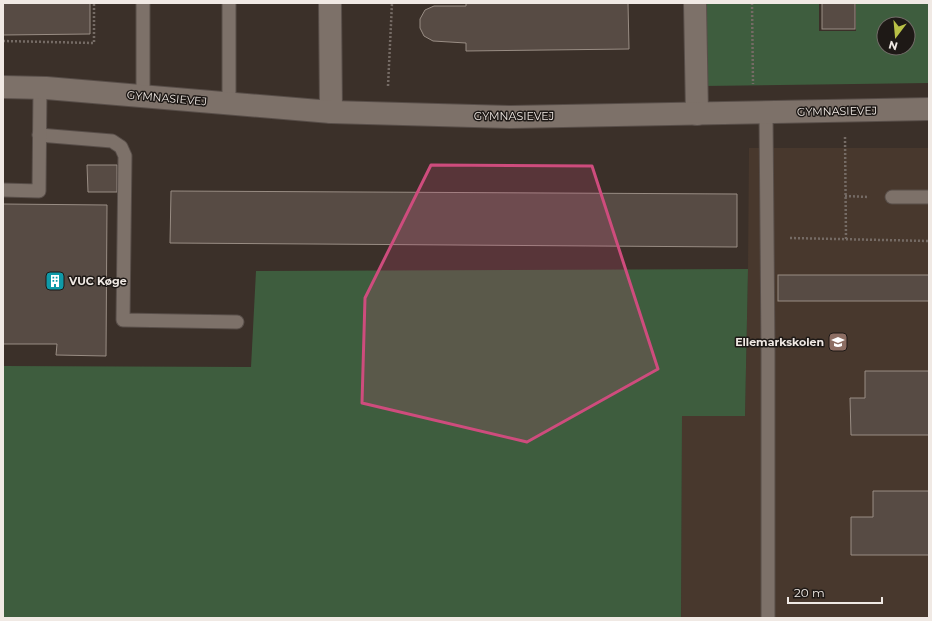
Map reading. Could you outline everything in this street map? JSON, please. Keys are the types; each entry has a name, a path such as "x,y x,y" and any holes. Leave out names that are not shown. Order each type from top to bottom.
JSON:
{"street":[{"path":"330,3 331,112"},
{"path":"696,3 697,114"},
{"name":"GYMNASIEVEJ","path":"3,86 331,112 387,114 510,117 929,109"}],"lane":[{"path":"143,3 143,96"},
{"path":"229,3 229,104"},
{"path":"3,190 39,191 40,88"},
{"path":"760,113 767,237 768,618"},
{"path":"39,135 112,141 121,147 125,156 122,320 237,322"},
{"path":"892,197 929,197"}],"path":[{"path":"3,41 94,43 94,3"},
{"path":"387,114 392,3"},
{"path":"752,3 760,113"},
{"path":"845,111 846,239"},
{"path":"767,237 929,241"}],"highlighted area":[{"path":"431,165 592,166 658,369 527,442 362,403 365,298"}],"shaded area":[{"name":"Ellemarkskolen","path":"749,148 929,148 929,618 681,618 682,416 745,415"}],"green space":[{"path":"701,3 819,3 819,31 856,31 856,3 929,3 929,83 702,86"},
{"path":"748,269 745,416 682,416 681,618 3,618 3,366 251,367 256,271"}],"building":[{"path":"3,3 90,3 90,34 3,35"},
{"path":"466,3 628,3 629,49 466,51 466,43 433,41 424,36 420,28 420,19 425,10 434,6 466,6"},
{"path":"822,3 855,3 855,29 822,29"},
{"path":"87,165 117,165 117,192 88,192"},
{"path":"171,191 737,194 737,247 170,243"},
{"name":"VUC Køge","path":"3,204 107,205 106,356 56,355 57,344 3,344"},
{"path":"778,275 929,275 929,301 778,301"},
{"path":"865,371 929,371 929,435 851,435 850,398 865,398"},
{"path":"873,491 929,491 929,555 851,555 851,517 873,517"}],"place":[{"name":"VUC Køge","path":"55,281"},
{"name":"Ellemarkskolen","path":"838,342"}]}
